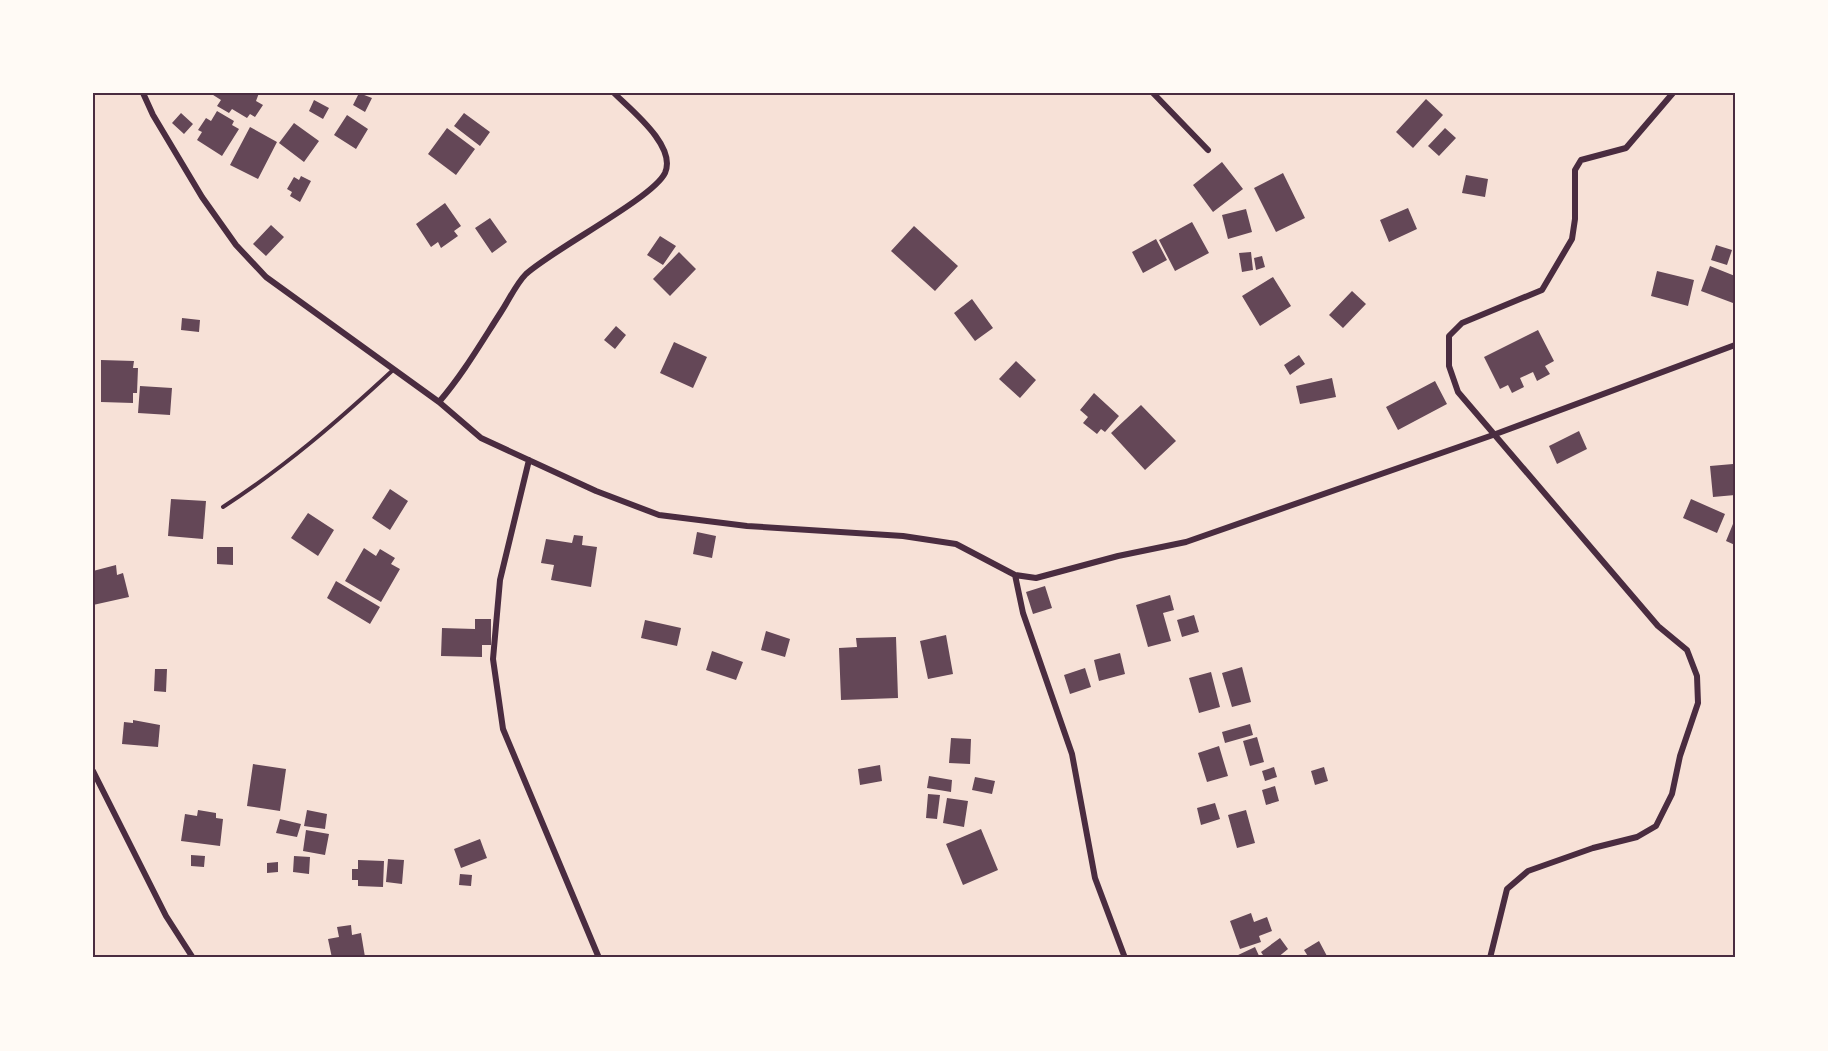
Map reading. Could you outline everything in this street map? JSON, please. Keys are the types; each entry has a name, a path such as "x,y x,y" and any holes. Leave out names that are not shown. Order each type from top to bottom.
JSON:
{"street":[{"path":"143,93 153,115 202,197 236,245 267,277 439,402 482,438 596,491 659,515 747,526 903,536 956,544 1015,575 1036,578 1118,556 1186,542 1493,435 1735,345"},
{"path":"439,402 456,382 524,276 558,249 652,189 666,172 668,153 657,137 614,93"},
{"path":"1153,93 1208,150"},
{"path":"1490,958 1507,889 1528,871 1593,848 1637,837 1656,826 1672,794 1680,756 1698,703 1697,676 1687,650 1658,626 1458,392 1449,366 1449,336 1462,323 1542,290 1572,239 1575,219 1575,170 1581,160 1626,147 1673,93"},
{"path":"529,460 500,580 493,659 503,729 599,958"},
{"path":"1015,575 1023,613 1072,754 1095,878 1125,958"},
{"path":"93,771 166,916 193,958"}],"lane":[{"path":"223,507 261,483 321,437 394,369"}],"building":[{"path":"210,93 259,93 256,101 263,105 255,117 250,114 247,118 232,109 229,113 217,106 221,100"},
{"path":"359,93 372,98 365,112 353,105"},
{"path":"1426,99 1443,115 1413,148 1396,132"},
{"path":"314,100 329,108 323,119 309,111"},
{"path":"217,111 234,121 232,125 239,129 222,156 197,140 202,132 198,130 206,118 211,121"},
{"path":"181,113 193,124 184,134 172,123"},
{"path":"464,113 490,132 480,146 454,126"},
{"path":"347,115 368,129 356,149 334,135"},
{"path":"294,123 319,141 304,162 279,143"},
{"path":"250,127 277,142 258,179 230,165"},
{"path":"447,128 475,149 456,175 428,154"},
{"path":"1445,128 1456,138 1439,156 1428,146"},
{"path":"1222,162 1243,189 1213,212 1193,185"},
{"path":"1283,173 1305,218 1276,232 1254,188"},
{"path":"1466,175 1488,179 1485,197 1462,193"},
{"path":"301,176 311,181 300,202 290,196 292,192 287,189 294,177 299,180"},
{"path":"445,203 461,226 454,231 458,236 441,248 438,242 431,247 416,224"},
{"path":"1408,208 1417,229 1389,242 1380,220"},
{"path":"1246,209 1252,232 1228,239 1222,215"},
{"path":"490,218 507,242 492,253 475,228"},
{"path":"1192,222 1209,253 1175,271 1159,240"},
{"path":"271,225 284,237 266,256 253,244"},
{"path":"914,226 958,266 935,291 891,251"},
{"path":"660,236 676,246 663,265 647,255"},
{"path":"1156,239 1167,260 1143,273 1132,252"},
{"path":"1716,245 1732,250 1727,265 1711,260"},
{"path":"679,252 696,269 670,296 653,279"},
{"path":"1251,252 1253,270 1242,272 1239,253"},
{"path":"1262,256 1265,267 1256,270 1254,258"},
{"path":"1710,266 1735,276 1733,303 1701,291"},
{"path":"1657,271 1694,280 1688,306 1651,296"},
{"path":"1273,277 1291,306 1260,326 1242,296"},
{"path":"1352,291 1366,304 1343,328 1329,315"},
{"path":"972,299 993,328 975,341 954,313"},
{"path":"182,318 200,320 199,332 181,330"},
{"path":"616,326 626,335 615,349 604,340"},
{"path":"1538,330 1554,361 1545,366 1550,374 1537,381 1533,372 1520,378 1524,387 1512,393 1508,385 1500,389 1484,357"},
{"path":"674,342 707,357 693,388 660,373"},
{"path":"1299,355 1305,364 1290,375 1284,365"},
{"path":"101,360 134,361 133,368 138,368 137,393 133,393 133,403 101,402"},
{"path":"1016,361 1036,380 1020,398 999,379"},
{"path":"1332,378 1336,397 1300,404 1296,386"},
{"path":"1435,381 1447,404 1398,430 1386,407"},
{"path":"140,386 172,388 170,415 138,413"},
{"path":"1094,393 1119,416 1105,432 1101,429 1097,434 1083,423 1088,417 1080,410"},
{"path":"1141,405 1176,441 1145,470 1111,433"},
{"path":"1579,431 1587,449 1557,464 1549,446"},
{"path":"1733,464 1735,495 1713,497 1710,466"},
{"path":"390,489 408,501 390,530 372,518"},
{"path":"171,499 206,501 203,539 168,536"},
{"path":"1691,499 1725,514 1717,533 1683,518"},
{"path":"308,513 334,530 318,556 291,538"},
{"path":"1735,519 1735,545 1726,541"},
{"path":"697,532 716,536 712,558 693,554"},
{"path":"574,535 583,536 582,545 597,547 591,587 551,580 554,565 541,563 546,539 572,543"},
{"path":"217,547 233,547 233,565 217,564"},
{"path":"364,548 376,556 380,549 395,558 391,564 400,569 381,602 345,581"},
{"path":"116,565 117,575 123,573 129,597 93,605 93,571"},
{"path":"336,581 380,607 370,624 327,598"},
{"path":"1045,586 1052,608 1033,614 1026,592"},
{"path":"1170,595 1174,610 1163,613 1171,641 1148,647 1136,605"},
{"path":"1194,615 1199,632 1182,637 1177,620"},
{"path":"475,619 491,619 491,645 482,645 482,657 441,656 442,628 475,629"},
{"path":"645,620 681,628 677,646 641,638"},
{"path":"766,631 790,639 785,657 761,650"},
{"path":"946,635 953,674 928,679 920,641"},
{"path":"896,637 898,698 841,700 839,648 857,647 856,638"},
{"path":"712,651 743,662 736,680 706,670"},
{"path":"1120,653 1125,674 1099,681 1094,660"},
{"path":"1242,667 1251,702 1232,707 1222,673"},
{"path":"1085,668 1091,687 1070,694 1064,675"},
{"path":"155,669 167,669 166,692 154,691"},
{"path":"1211,672 1220,707 1199,713 1189,678"},
{"path":"133,720 160,725 158,747 122,744 124,722 133,723"},
{"path":"1250,724 1253,735 1225,743 1222,732"},
{"path":"1257,737 1264,762 1250,766 1243,741"},
{"path":"951,738 971,739 970,764 949,763"},
{"path":"1219,746 1228,776 1207,782 1198,753"},
{"path":"253,764 286,769 280,811 247,806"},
{"path":"880,765 882,781 860,785 858,769"},
{"path":"1274,767 1277,777 1265,781 1262,771"},
{"path":"1324,767 1328,781 1315,785 1311,771"},
{"path":"929,776 952,780 951,792 927,788"},
{"path":"975,777 995,781 992,794 972,790"},
{"path":"1275,786 1279,801 1266,805 1262,790"},
{"path":"928,794 940,795 937,819 926,818"},
{"path":"947,798 968,801 964,827 943,823"},
{"path":"1215,803 1220,819 1201,825 1197,808"},
{"path":"198,810 216,813 216,818 223,819 220,846 181,841 185,814 197,816"},
{"path":"307,810 327,814 325,829 304,826"},
{"path":"1246,810 1255,843 1237,848 1228,815"},
{"path":"280,819 301,824 297,837 276,833"},
{"path":"981,829 998,870 963,885 946,844"},
{"path":"306,830 329,834 325,855 303,851"},
{"path":"480,839 487,858 461,868 454,849"},
{"path":"191,855 205,856 204,867 191,866"},
{"path":"294,856 310,857 309,874 293,872"},
{"path":"388,859 404,860 402,884 386,882"},
{"path":"358,860 384,861 383,887 358,886 358,880 352,880 352,869 358,869"},
{"path":"278,862 278,872 267,873 267,863"},
{"path":"460,874 472,875 471,886 459,885"},
{"path":"1251,913 1254,922 1267,917 1272,931 1259,936 1261,942 1240,949 1230,921"},
{"path":"351,925 352,935 361,933 365,957 332,958 328,939 339,937 337,927"},
{"path":"1280,938 1288,949 1277,958 1265,958 1261,952"},
{"path":"1319,941 1328,958 1309,958 1304,950"},
{"path":"1255,947 1260,958 1237,958 1236,956"}]}
